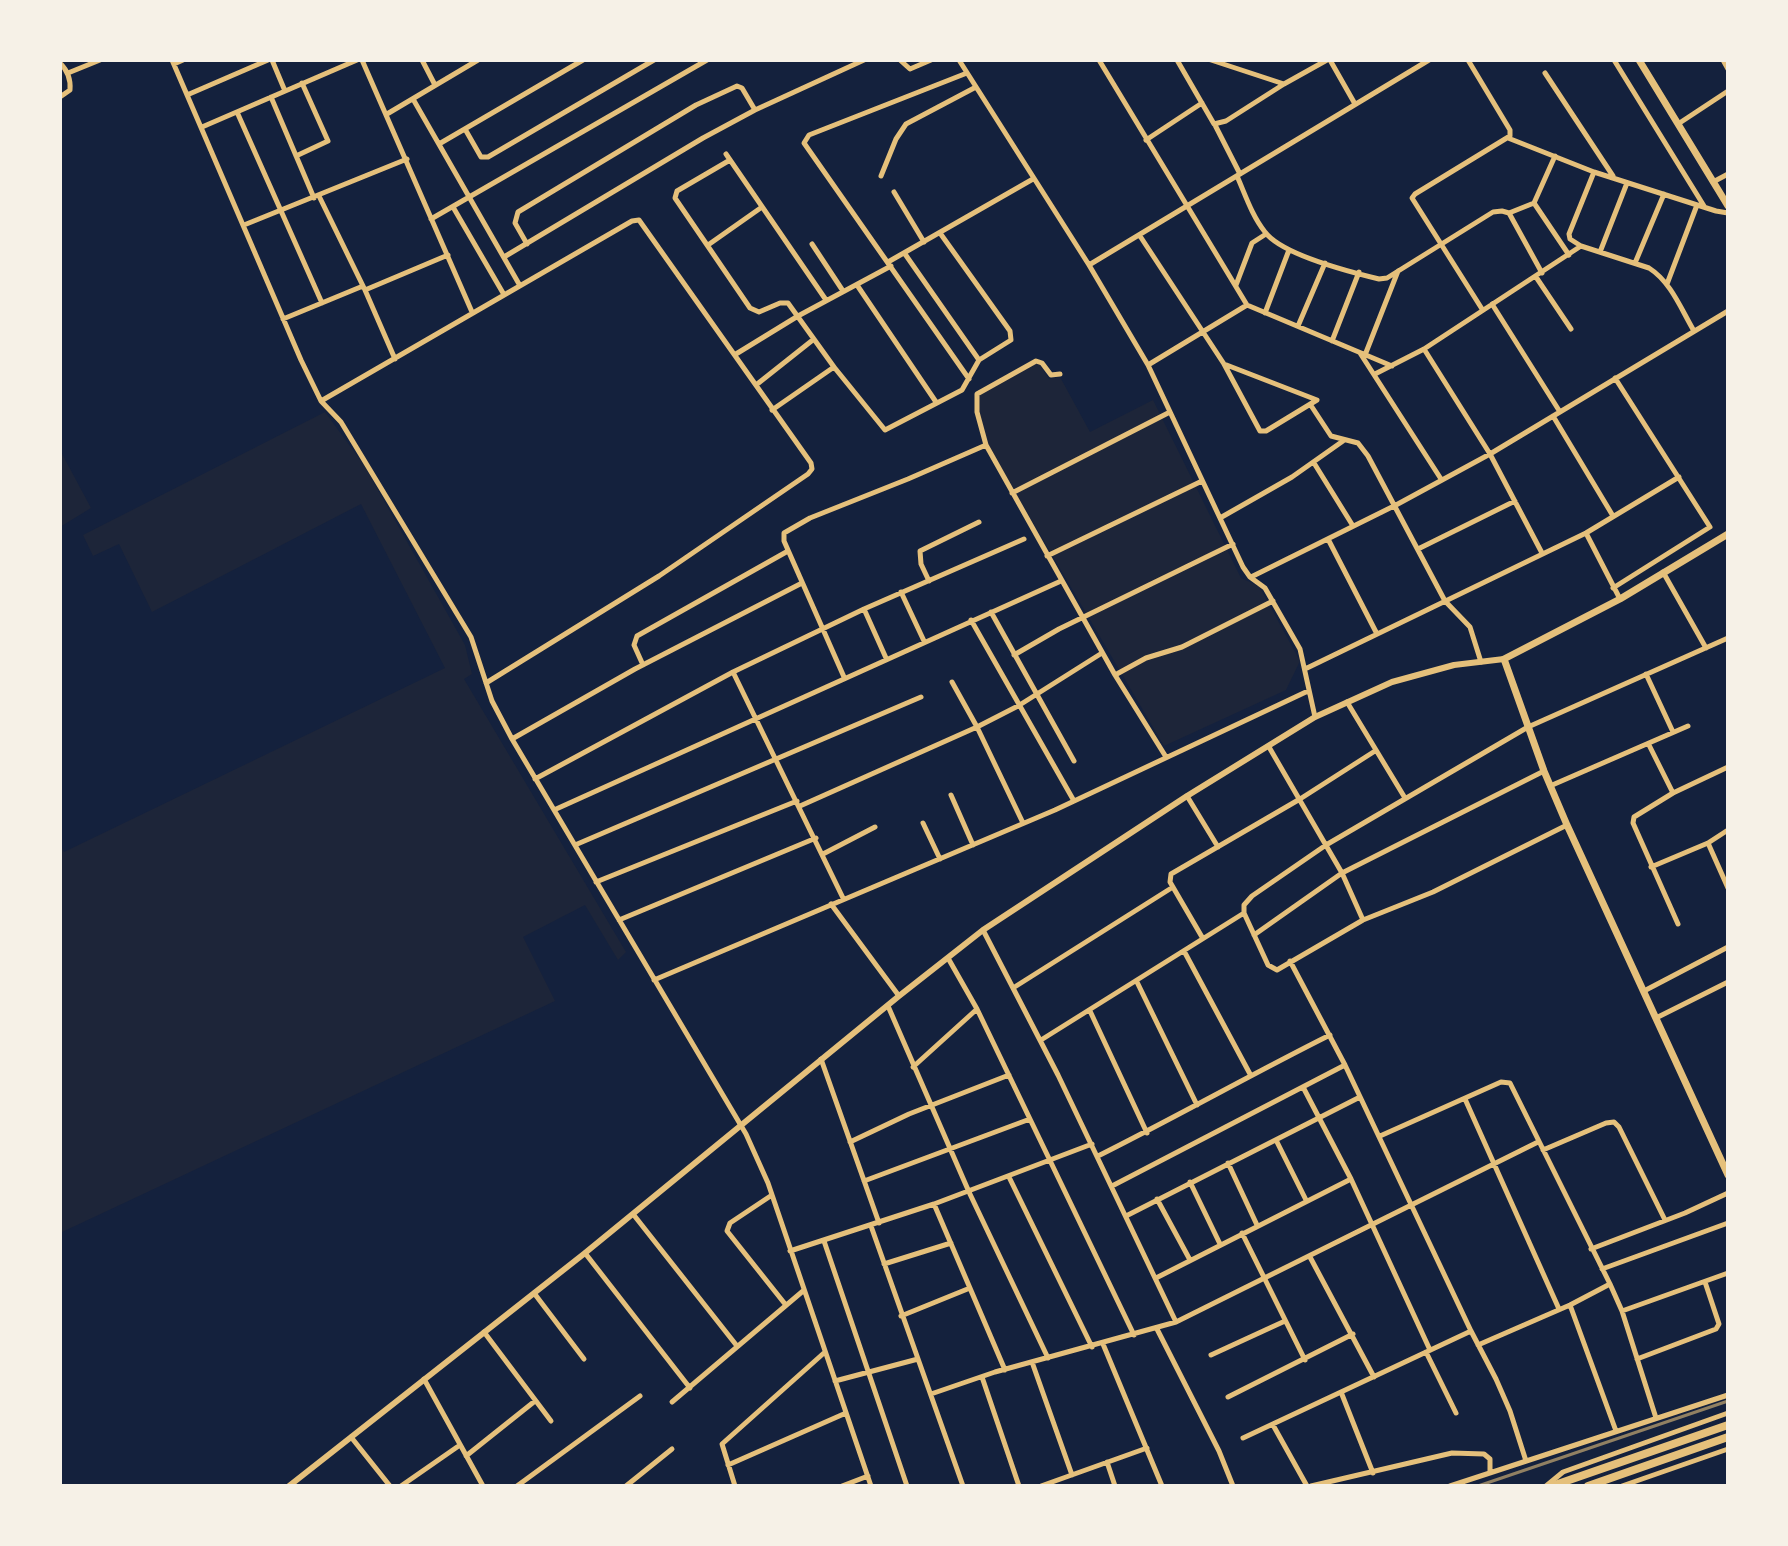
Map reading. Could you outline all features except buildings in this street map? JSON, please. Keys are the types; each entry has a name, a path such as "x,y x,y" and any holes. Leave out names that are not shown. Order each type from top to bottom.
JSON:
{"highway":[{"path":"1549,1486 1728,1425"},
{"path":"1588,1486 1728,1437"}],"main road":[{"path":"1641,63 1728,206"},
{"path":"1728,534 1620,599 1504,659 1550,786 1728,1175"}],"street":[{"path":"68,73 100,60"},
{"path":"183,60 173,62 321,401 341,422 471,637 486,683 512,739 742,1126 772,1195 871,1486"},
{"path":"187,95 270,60 285,91"},
{"path":"202,127 359,60 387,114 472,312"},
{"path":"422,60 435,85"},
{"path":"459,60 463,69"},
{"path":"387,114 478,60"},
{"path":"439,144 583,60"},
{"path":"465,129 481,157 488,157 654,60"},
{"path":"431,219 707,60"},
{"path":"504,257 703,138 755,110 864,60"},
{"path":"900,60 910,69 931,60"},
{"path":"959,60 1089,265 1148,365 1243,567 1250,577 1262,585 1300,649 1315,717"},
{"path":"1099,60 1247,305 1392,366"},
{"path":"1177,60 1214,124 1266,234 1275,243 1290,250 1383,279 1493,212 1509,213 1534,203 1555,156"},
{"path":"1211,60 1284,84"},
{"path":"1214,124 1226,121 1328,60 1355,104"},
{"path":"1089,265 1429,60"},
{"path":"1468,60 1510,130 1508,138 1413,195 1413,199 1482,309"},
{"path":"1614,60 1704,207"},
{"path":"1641,63 1650,60"},
{"path":"1723,60 1728,69"},
{"path":"60,63 68,73 70,90 60,97"},
{"path":"967,73 809,135 805,147 969,379"},
{"path":"1545,73 1613,177"},
{"path":"296,156 328,141 302,83"},
{"path":"527,244 515,223 518,212 696,105 737,86 742,88 755,110"},
{"path":"881,176 896,139 906,124 976,87"},
{"path":"1678,124 1728,91"},
{"path":"271,97 296,156 364,288 395,359"},
{"path":"413,99 519,284"},
{"path":"1146,140 1202,103"},
{"path":"237,112 322,303"},
{"path":"1508,138 1594,172 1728,213"},
{"path":"826,300 728,157 674,195 753,311 759,312 786,302 885,430 962,390 979,360 1011,340 1011,334 940,233"},
{"path":"244,225 407,159"},
{"path":"1594,172 1569,234 1570,239 1581,246 1657,273 1667,284 1694,331"},
{"path":"1713,182 1728,174"},
{"path":"736,354 1034,179"},
{"path":"1600,252 1627,183"},
{"path":"894,192 924,242"},
{"path":"1635,263 1664,194"},
{"path":"1534,203 1569,255"},
{"path":"1667,284 1697,205"},
{"path":"453,207 503,293"},
{"path":"708,245 762,207"},
{"path":"1509,213 1539,275 1571,329"},
{"path":"321,401 503,293 632,221 639,220 811,463 812,469 808,474 659,576 486,683"},
{"path":"1235,286 1252,243 1266,234"},
{"path":"1140,236 1224,364 1260,431 1266,431 1317,400 1224,364"},
{"path":"812,244 843,291"},
{"path":"1375,374 1424,349 1581,246"},
{"path":"1265,313 1290,250"},
{"path":"905,254 979,360"},
{"path":"283,319 448,255"},
{"path":"1298,326 1325,263"},
{"path":"1362,353 1398,271"},
{"path":"1332,341 1359,272"},
{"path":"857,285 936,402"},
{"path":"1492,304 1560,412"},
{"path":"1148,365 1247,305"},
{"path":"1250,577 1396,505 1490,454 1728,311"},
{"path":"756,385 814,339"},
{"path":"1424,349 1490,454 1542,553"},
{"path":"1362,353 1441,479"},
{"path":"1060,374 1051,375 1042,363 1036,361 977,394 977,412 986,445 1102,653 1166,757"},
{"path":"772,410 834,367"},
{"path":"1615,378 1717,540"},
{"path":"1310,404 1328,433 1343,441 1358,443 1396,505 1445,601 1470,627 1481,662"},
{"path":"1012,493 1170,412"},
{"path":"1553,416 1613,516"},
{"path":"1220,518 1314,463 1343,441"},
{"path":"844,677 788,551 784,533 810,518 986,445"},
{"path":"1314,463 1353,526"},
{"path":"1305,669 1586,533 1679,477"},
{"path":"1047,556 1202,481"},
{"path":"1418,549 1515,501"},
{"path":"929,581 921,564 920,551 979,522"},
{"path":"1613,588 1710,527"},
{"path":"1586,533 1620,599"},
{"path":"535,779 733,672 901,592 1024,539"},
{"path":"1328,539 1377,634"},
{"path":"1014,655 1083,617 1233,544"},
{"path":"643,665 634,645 637,636 788,551"},
{"path":"1663,572 1706,648"},
{"path":"554,810 1061,581"},
{"path":"512,739 643,665 802,583"},
{"path":"901,592 924,641"},
{"path":"1115,675 1146,658 1182,647 1273,601"},
{"path":"864,609 886,658"},
{"path":"991,612 1074,761"},
{"path":"971,620 1074,801"},
{"path":"1567,825 1433,892 1363,920 1277,970 1270,968 1244,913 1244,905 1252,896 1326,845 1528,727 1728,638"},
{"path":"596,882 798,804 977,727 1018,706 1102,653"},
{"path":"289,1486 585,1253 983,930 1187,796 1315,717 1346,701 1416,675 1504,659"},
{"path":"733,672 843,898"},
{"path":"1646,674 1673,732"},
{"path":"952,682 1023,823"},
{"path":"654,980 1074,801 1308,691"},
{"path":"575,845 921,697"},
{"path":"1346,701 1405,798"},
{"path":"1550,786 1688,726"},
{"path":"1649,745 1673,793"},
{"path":"1269,747 1342,873 1363,920"},
{"path":"1202,937 1173,887 1169,877 1174,871 1300,799 1375,751"},
{"path":"1678,924 1651,867 1633,823 1634,817 1673,793 1728,767"},
{"path":"1254,935 1342,873 1544,771"},
{"path":"951,795 973,845"},
{"path":"1187,796 1218,847"},
{"path":"923,823 940,859"},
{"path":"823,854 875,827"},
{"path":"1651,867 1708,843 1728,830"},
{"path":"619,920 816,838"},
{"path":"1708,843 1728,888"},
{"path":"1013,988 1173,887"},
{"path":"831,904 899,996"},
{"path":"1041,1040 1244,913"},
{"path":"983,930 1041,1040 1176,1322"},
{"path":"1644,991 1728,947"},
{"path":"1184,951 1250,1074"},
{"path":"948,958 977,1009 1134,1335"},
{"path":"1290,961 1413,1204 1510,1411 1526,1461"},
{"path":"1137,982 1197,1105"},
{"path":"1656,1018 1727,985"},
{"path":"888,1006 949,1148 1048,1358"},
{"path":"913,1067 977,1009"},
{"path":"1090,1011 1147,1133"},
{"path":"1098,1156 1147,1133 1250,1074 1330,1035"},
{"path":"821,1059 879,1223"},
{"path":"1112,1186 1345,1065"},
{"path":"850,1142 930,1105 1009,1075"},
{"path":"1380,1136 1501,1082 1513,1086 1622,1311 1656,1418"},
{"path":"1303,1087 1372,1223 1456,1413"},
{"path":"1126,1216 1360,1097"},
{"path":"1465,1099 1559,1309"},
{"path":"864,1181 1030,1119"},
{"path":"1543,1150 1614,1122 1665,1220"},
{"path":"1276,1140 1306,1200"},
{"path":"931,1394 1176,1322 1538,1142"},
{"path":"790,1251 969,1192 1092,1144"},
{"path":"1228,1163 1257,1225"},
{"path":"1009,1177 1092,1347"},
{"path":"1156,1278 1351,1179"},
{"path":"1190,1182 1220,1244"},
{"path":"1591,1249 1728,1193"},
{"path":"772,1195 730,1223 727,1231 785,1304"},
{"path":"1157,1199 1190,1260"},
{"path":"934,1204 1005,1370"},
{"path":"633,1214 737,1346"},
{"path":"1602,1269 1728,1223"},
{"path":"871,1226 963,1486"},
{"path":"1242,1233 1305,1360"},
{"path":"824,1240 907,1486"},
{"path":"884,1264 951,1243"},
{"path":"585,1253 690,1388"},
{"path":"1310,1257 1374,1377"},
{"path":"1622,1311 1728,1273"},
{"path":"1637,1359 1716,1329 1719,1324 1705,1282"},
{"path":"1478,1345 1610,1284"},
{"path":"901,1316 970,1288"},
{"path":"672,1402 803,1291"},
{"path":"534,1293 584,1359"},
{"path":"1570,1305 1616,1431"},
{"path":"1211,1355 1285,1321"},
{"path":"1157,1328 1219,1451 1233,1486"},
{"path":"483,1331 551,1421"},
{"path":"1243,1438 1471,1331"},
{"path":"1228,1397 1353,1334"},
{"path":"1103,1344 1162,1486"},
{"path":"735,1486 722,1449 723,1441 825,1352"},
{"path":"835,1381 918,1359"},
{"path":"1032,1362 1072,1475"},
{"path":"982,1377 1019,1486"},
{"path":"424,1379 483,1486"},
{"path":"1341,1392 1373,1473"},
{"path":"1450,1486 1728,1395"},
{"path":"517,1486 640,1396"},
{"path":"466,1456 535,1401"},
{"path":"728,1465 846,1413"},
{"path":"1549,1486 1563,1472 1728,1413"},
{"path":"1273,1425 1309,1486 1457,1453 1484,1454 1490,1459 1490,1472"},
{"path":"350,1436 390,1486"},
{"path":"401,1486 460,1445"},
{"path":"1041,1486 1147,1448"},
{"path":"626,1486 672,1449"},
{"path":"1622,1486 1728,1450"},
{"path":"1107,1462 1115,1486"},
{"path":"842,1486 868,1476"}],"shaded area":[{"path":"1038,362 1049,379 1060,377 1090,432 1153,400 1241,578 1259,586 1300,661 1286,690 1164,746 987,444 976,396"},
{"path":"325,412 364,465 465,645 472,674 464,679 626,952 618,960 585,905 523,937 555,1001 60,1233 60,844 64,852 445,668 361,504 152,612 119,544 93,556 83,535"},
{"path":"60,450 91,508 60,527"}],"railway":[{"path":"1478,1486 1728,1401"}]}
